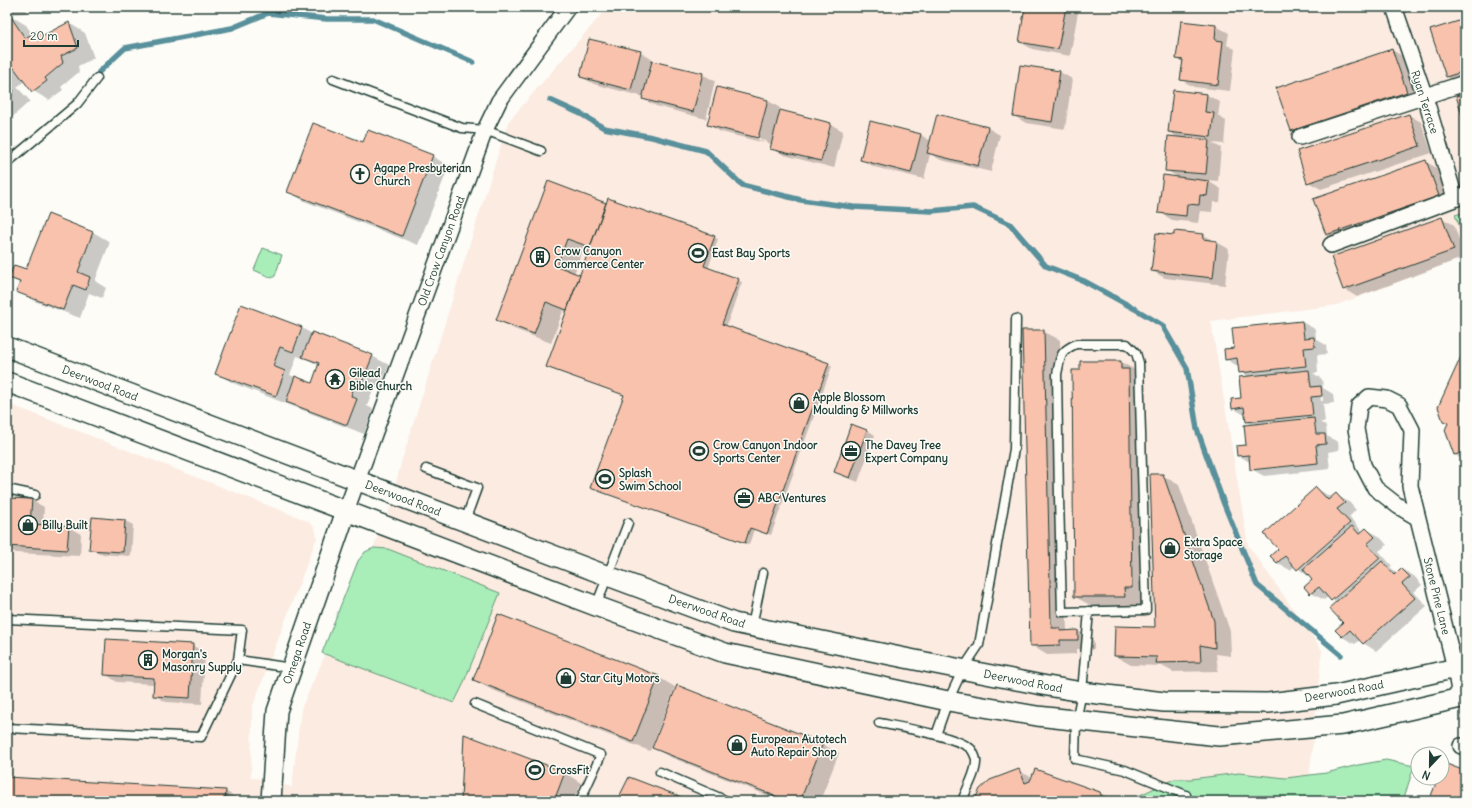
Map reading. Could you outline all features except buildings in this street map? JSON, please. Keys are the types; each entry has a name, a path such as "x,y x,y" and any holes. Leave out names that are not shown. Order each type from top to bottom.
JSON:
{"street":[{"name":"Old Crow Canyon Road","path":"346,510 485,130 499,101 568,7"},
{"name":"Ryan Terrace","path":"1394,7 1460,196"},
{"path":"1300,137 1465,83"},
{"path":"1331,244 1460,196"},
{"name":"Deerwood Road","path":"7,347 734,623 1082,692 1164,702 1268,704 1336,695 1460,667"},
{"path":"7,382 596,606 725,653 948,701 1037,716 1219,736 1343,725 1463,697"},
{"name":"Stone Pine Lane","path":"1418,518 1398,506 1375,488 1363,466 1356,429 1359,406 1369,397 1387,399 1399,405 1412,430 1410,486 1460,667 1463,697"},
{"name":"Omega Road","path":"271,801 277,711 346,510"}],"lane":[{"path":"7,163 77,104 97,78"},
{"path":"333,80 462,128 485,130 541,151"},
{"path":"936,735 948,701 963,669 979,645 1014,449 1016,319"},
{"path":"1076,344 1127,344 1136,353 1139,363 1146,610 1089,611 1062,612 1058,498 1057,374 1061,357 1065,349 1076,344"},
{"path":"426,470 477,488 464,521"},
{"path":"7,489 35,496"},
{"path":"596,606 628,523"},
{"path":"752,626 763,573"},
{"path":"1089,611 1082,692 1076,721 1075,759 1125,770 1186,795"},
{"path":"7,619 242,630 238,660 201,737 7,728"},
{"path":"238,660 292,668"},
{"path":"475,704 601,755 580,801"},
{"path":"879,723 936,735 960,743 971,750 976,760 973,775 962,801"},
{"path":"660,772 726,801"}],"shaded area":[{"path":"608,7 1465,7 1465,257 1337,305 1211,321 1248,545 1322,650 1309,781 1138,796 1137,801 7,801 7,408 14,406 308,521 315,528 317,537 252,708 251,777 292,787 301,709 388,515 401,463 508,122"}],"green space":[{"path":"1465,212 1465,240 1455,215"},
{"path":"263,248 282,255 275,276 272,278 254,270"},
{"path":"374,548 388,549 500,593 462,687 454,703 322,653 358,561 365,552"},
{"path":"1386,760 1410,765 1410,779 1403,801 1137,801 1138,796 1174,779 1191,779 1239,773 1286,778 1326,773"}],"waterway":[{"path":"99,72 125,48 232,28 268,13 268,7"},
{"path":"268,13 327,19 373,19 473,62"},
{"path":"550,100 581,114 604,128 652,137 706,151 742,185 801,200 853,207 931,211 973,207 1010,224 1046,266 1084,281 1162,325 1187,368 1197,429 1224,504 1257,585 1341,655"}],"place":[{"name":"Agape Presbyterian Church","path":"360,174"},
{"name":"East Bay Sports","path":"698,253"},
{"name":"Crow Canyon Commerce Center","path":"540,257"},
{"name":"Gilead Bible Church","path":"335,379"},
{"name":"Apple Blossom Moulding & Millworks","path":"799,403"},
{"name":"Crow Canyon Indoor Sports Center","path":"699,451"},
{"name":"The Davey Tree Expert Company","path":"851,451"},
{"name":"Splash Swim School","path":"605,479"},
{"name":"ABC Ventures","path":"744,498"},
{"name":"Billy Built","path":"28,525"},
{"name":"Extra Space Storage","path":"1170,548"},
{"name":"Morgan's Masonry Supply","path":"148,660"},
{"name":"Star City Motors","path":"566,678"},
{"name":"European Autotech Auto Repair Shop","path":"737,745"},
{"name":"CrossFit","path":"535,770"}]}
